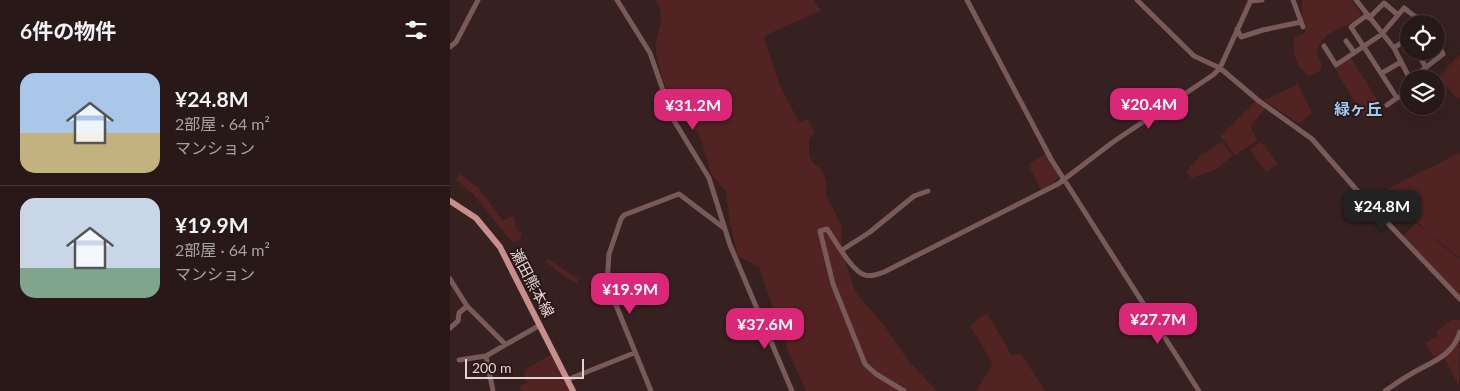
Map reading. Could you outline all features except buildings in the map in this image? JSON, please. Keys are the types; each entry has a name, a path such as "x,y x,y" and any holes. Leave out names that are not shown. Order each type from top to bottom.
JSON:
{"main road":[{"name":"瀬田熊本線","path":"450,201 476,218 500,247 573,391"}],"street":[{"path":"450,47 456,42 478,0"},
{"path":"616,0 650,53 673,119 709,178 730,244 792,391"},
{"path":"967,0 1051,159 1199,391"},
{"path":"1137,0 1194,56 1220,68 1259,101 1312,140 1361,195 1460,299"},
{"path":"904,391 876,374 865,364 833,284 820,231 827,229 852,265 861,274 871,276 884,272 1065,179 1113,142 1203,84 1220,68 1250,0 1262,0"},
{"path":"1237,29 1241,37 1263,30 1302,24 1293,0"},
{"path":"1356,0 1394,48 1406,70"},
{"path":"1397,98 1351,27 1368,17 1384,3 1398,15"},
{"path":"1324,46 1336,65 1382,34 1404,8 1413,15"},
{"path":"1346,41 1354,52"},
{"path":"1394,48 1400,44"},
{"path":"1422,60 1426,68"},
{"path":"1423,70 1436,60"},
{"path":"1382,73 1401,62"},
{"path":"1387,106 1400,97"},
{"path":"842,250 870,232 914,196 928,191"},
{"path":"651,391 607,283 608,254 621,219 624,215 679,194 725,228"},
{"path":"450,279 467,306 505,344"},
{"path":"450,328 458,321 459,313 467,306"},
{"path":"459,360 486,356 540,325"},
{"path":"1385,391 1412,373 1442,358 1451,348 1460,332"},
{"path":"569,380 634,353"},
{"path":"486,356 493,391"}],"shaded area":[{"path":"655,0 813,0 820,9 820,11 766,35 764,39 781,88 799,122 807,119 815,133 809,139 809,155 813,163 823,171 827,185 826,195 841,224 842,250 855,292 884,325 907,359 937,391 806,391 788,351 759,267 738,256 730,223 726,192 711,173 701,139 682,109 673,109 656,53 661,13"},
{"path":"1302,0 1351,0 1361,14 1349,24 1329,34 1322,41 1317,48 1318,58 1322,65 1320,71 1309,76 1298,64 1294,48 1294,37 1304,34 1306,28 1302,17"},
{"path":"1460,54 1460,98 1458,99 1445,86 1445,70"},
{"path":"1351,58 1383,109 1366,120 1335,69"},
{"path":"1298,84 1312,113 1299,124 1264,100"},
{"path":"1257,100 1265,108 1251,126 1257,141 1235,155 1220,136"},
{"path":"1222,142 1233,156 1215,170 1191,178 1186,171 1202,154"},
{"path":"1261,142 1278,164 1266,172 1250,149"},
{"path":"1460,152 1460,258 1426,231 1388,189"},
{"path":"1046,154 1059,176 1053,183 1041,190 1029,166 1030,163"},
{"path":"460,174 479,188 502,220 511,216 514,218 516,228 522,234 519,241 511,241 472,193 456,180"},
{"path":"1416,223 1460,260 1460,295 1403,236"},
{"path":"548,259 578,279 578,283 566,278 546,262"},
{"path":"987,313 1012,356 1021,353 1045,391 976,391 993,364 970,326"},
{"path":"1451,320 1460,320 1459,386 1442,354 1434,357 1425,343 1438,336 1437,331"},
{"path":"552,354 570,391 521,391 520,386 527,383 524,374 526,369"}],"district":[{"name":"緑ヶ丘","path":"1358,109"}]}
